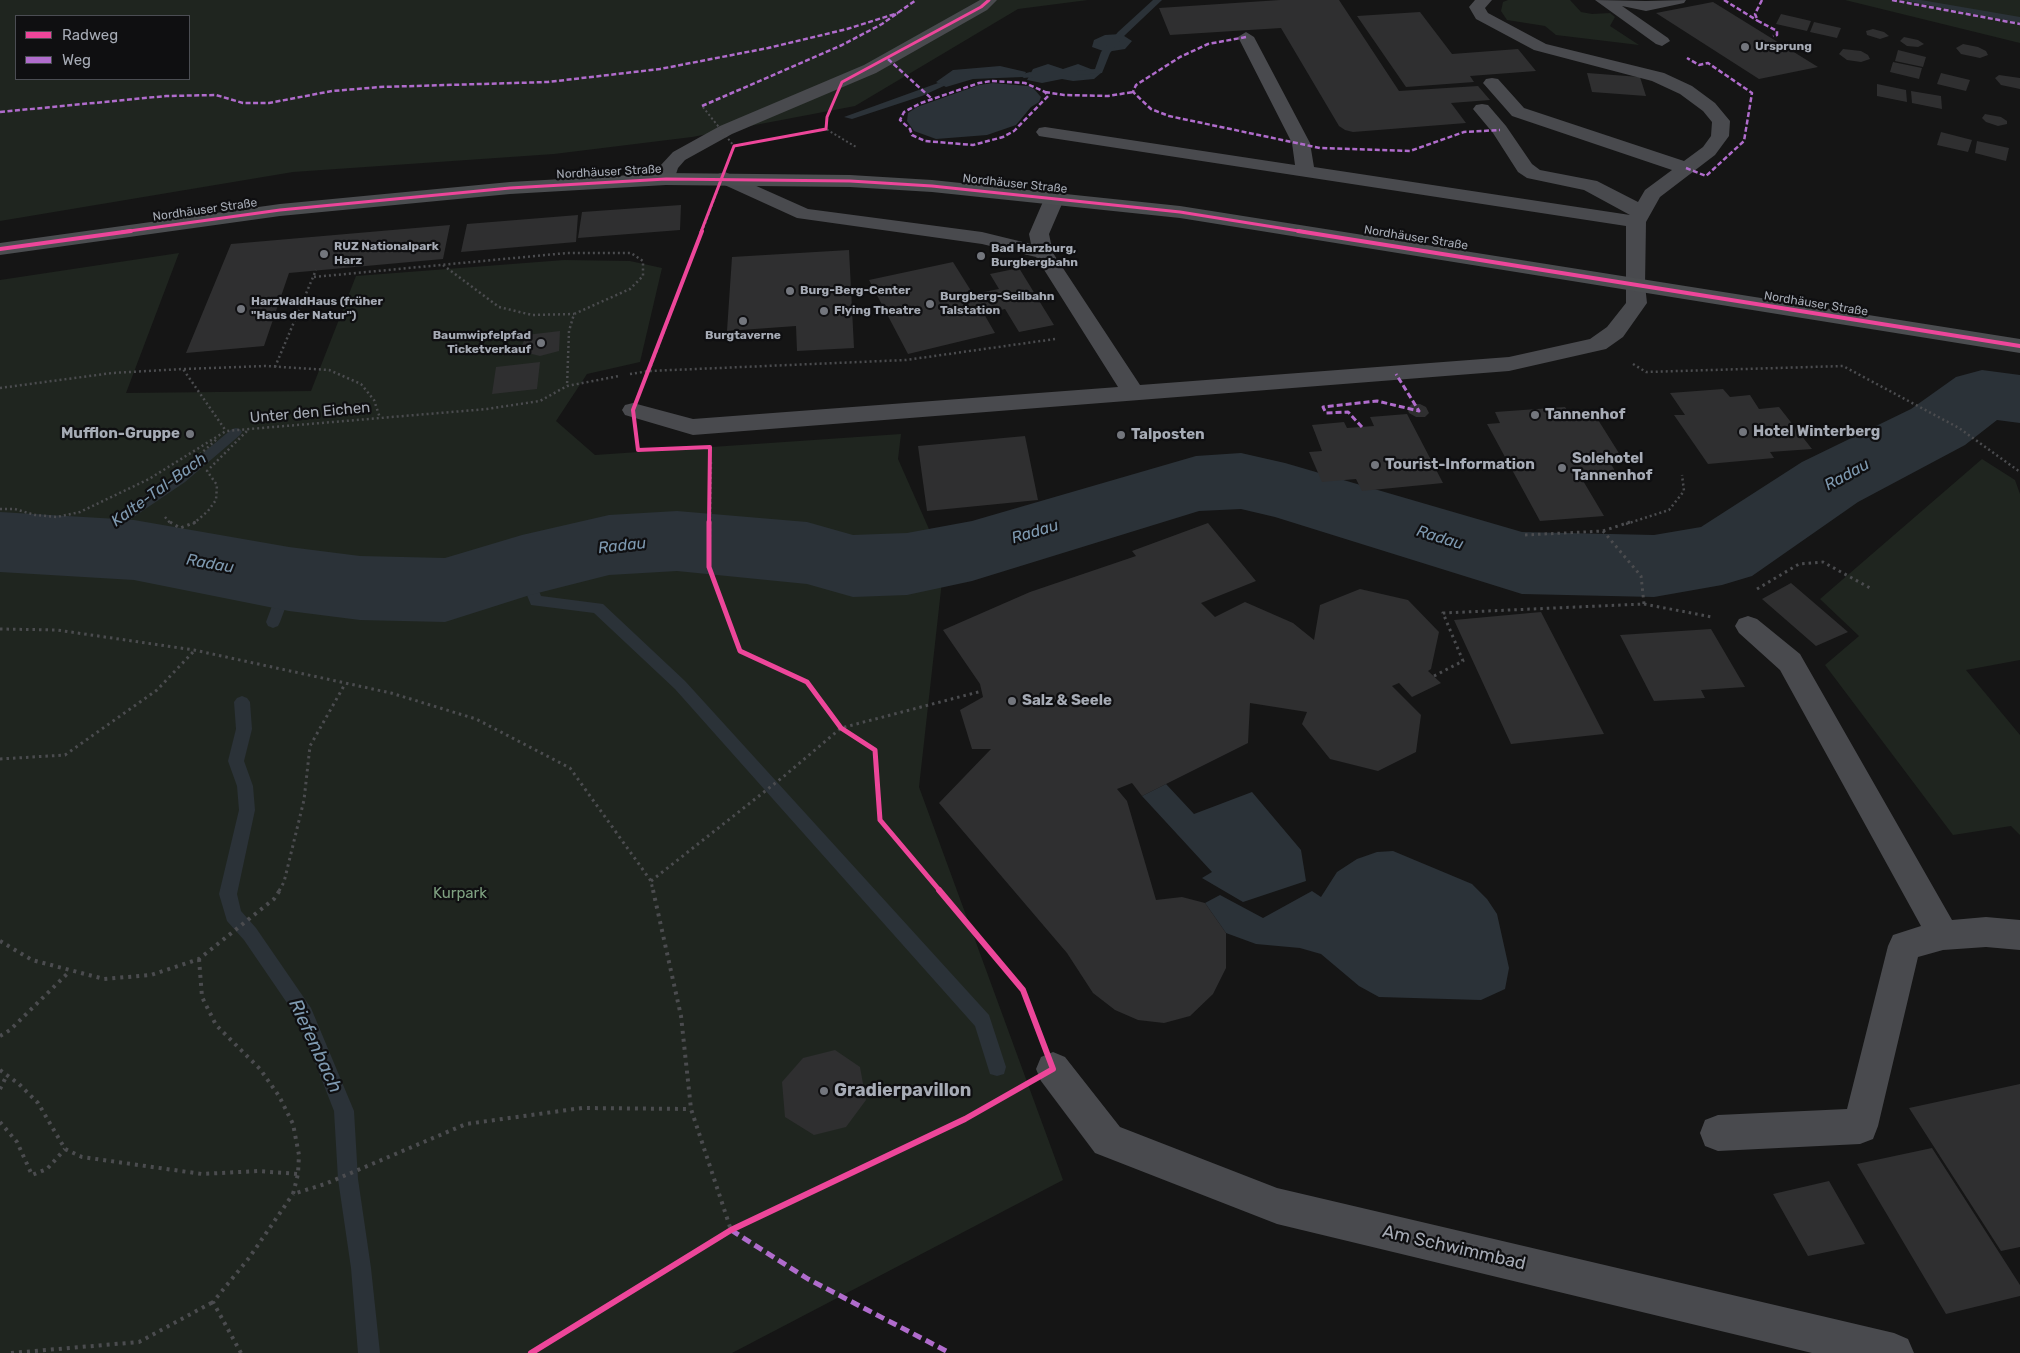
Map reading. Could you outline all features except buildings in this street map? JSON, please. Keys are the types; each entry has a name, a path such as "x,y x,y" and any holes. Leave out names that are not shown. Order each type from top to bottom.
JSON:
{"main road":[{"name":"Nordhäuser Straße","path":"0,249 289,209 510,188 666,179 725,178 914,184 1055,197 1266,224 2020,346"}],"street":[{"name":"Nordhäuser Straße","path":"666,179 669,166 679,156 726,130 870,69 981,7 989,0"},
{"path":"633,410 693,427 1509,364 1543,358 1598,344 1615,332 1637,303 1635,285 1639,217 1652,194 1709,151 1720,136 1721,121 1709,106 1686,90 1658,77 1540,47 1482,16 1477,7 1484,0"},
{"path":"1603,0 1662,41"},
{"path":"1616,0 1646,6 1678,0"},
{"path":"1246,37 1301,143 1306,172"},
{"path":"1492,83 1518,112 1686,168"},
{"path":"1482,109 1500,130 1524,168 1534,174 1590,185 1639,217"},
{"path":"1045,132 1306,172 1639,217"},
{"path":"725,178 804,214 982,238 1043,253 1134,394"},
{"name":"Nordhäuser Straße","path":"1043,253 1040,234 1055,197"},
{"path":"1748,626 1790,662 1943,935"},
{"path":"1718,1133 1860,1126 1904,946 1943,935 1986,932 2020,935"},
{"name":"Am Schwimmbad","path":"1052,1069 1108,1140 1276,1206 1894,1353"}],"path":[{"path":"649,371 734,146 702,106"},
{"path":"314,277 566,253 631,253 643,261 643,276 630,289 574,314 559,316 532,315 499,307 443,265"},
{"path":"275,367 316,270"},
{"path":"567,386 569,331 574,314"},
{"path":"1598,344 1646,372 1843,366 1959,428 2020,472"},
{"path":"0,388 112,373 183,369 275,367 329,370 361,384 374,400 380,418"},
{"path":"183,369 226,431"},
{"path":"165,517 173,526 180,528 195,523 208,511 216,500 217,485 206,471 250,429"},
{"path":"196,458 226,431"},
{"path":"0,508 57,517 80,512 149,479 226,431"},
{"path":"711,456 709,567 740,651 807,682 841,728 875,750 880,820 1023,990 1052,1069"},
{"path":"1525,535 1603,530 1669,510 1684,491 1682,475"},
{"path":"1603,530 1617,544 1642,576 1644,604"},
{"path":"1784,571 1799,564 1823,562 1870,588"},
{"path":"1434,676 1464,661 1443,613 1644,604 1738,619 1748,626"},
{"path":"0,629 57,630 194,650 391,693 476,719 570,768 651,881 681,1016 692,1109 730,1230"},
{"path":"0,759 64,755 158,690 194,650"},
{"path":"0,941 32,960 104,979 151,975 199,959 253,918 274,899 284,882 304,800 310,746 345,684"},
{"path":"651,881 783,778 841,728 982,691"},
{"path":"11,1353 139,1342 213,1302 249,1258 293,1194 298,1174 299,1155 293,1124 279,1096 260,1070 216,1025 202,997 199,959"},
{"path":"0,1036 10,1030 71,970"},
{"path":"0,1070 7,1074 38,1103 65,1148 82,1157 114,1160 202,1174 258,1171 298,1174"},
{"path":"0,1089 7,1074"},
{"path":"293,1194 325,1184 466,1124 582,1108 692,1109"},
{"path":"0,1122 9,1130 17,1142 32,1175 46,1168 65,1148"},
{"path":"213,1302 241,1353"}],"green space":[{"path":"0,0 1088,0 1018,9 855,106 692,137 554,154 293,172 0,221"},
{"path":"1508,0 1570,0 1581,12 1592,14 1610,13 1615,17 1610,26 1639,45 1556,35 1545,26 1507,20 1501,11 1503,2"},
{"path":"1845,0 2020,0 2020,43"},
{"name":"Kurpark","path":"179,253 126,393 311,391 356,276 564,260 630,261 662,268 640,362 587,374 556,421 595,455 901,434 898,459 944,563 919,787 1063,1180 732,1353 0,1353 0,280"},
{"path":"1982,459 2015,480 2020,494 2020,660 1966,670 2020,735 2020,835 2011,826 1953,835 1825,665 1859,636 1820,599"}],"shaded area":[{"path":"1121,34 1132,41 1125,49 1106,52 1092,47 1094,40 1105,35"},
{"path":"1048,64 1063,69 1078,64 1101,73 1094,79 1073,81 1062,79 1042,83 1027,80 1033,69"},
{"path":"1000,66 1026,72 1023,77 973,79 946,87 936,82 953,70"},
{"path":"993,83 1028,86 1034,89 1041,97 1039,102 1031,107 1016,125 987,135 936,139 914,131 907,121 908,113 917,107 979,85"},
{"path":"1166,784 1194,814 1252,792 1301,850 1306,881 1243,902 1202,878 1212,872 1142,796"},
{"path":"1393,851 1472,884 1487,899 1497,914 1509,968 1505,989 1481,1000 1379,997 1359,986 1321,954 1300,948 1256,944 1226,933 1205,903 1220,895 1263,918 1312,891 1321,897 1337,872 1357,859 1377,852"}],"waterway":[{"path":"1080,73 1099,71 1106,52 1121,34 1158,0"},
{"path":"1906,0 2020,20"},
{"name":"Kalte-Tal-Bach","path":"1024,75 1030,75"},
{"path":"849,117 941,85"},
{"name":"Radau","path":"0,542 134,550 289,579 360,588 445,590 522,566 609,545 677,541 807,553 853,566 907,564 972,551 1196,484 1241,481 1285,491 1522,563 1654,566 1722,554 1830,482 1938,427 1982,394 2020,399"},
{"name":"Kalte-Tal-Bach","path":"80,546 180,479 236,432"},
{"path":"522,566 536,601 598,608 680,685 983,1021 997,1067"},
{"name":"Riefenbach","path":"273,622 289,579"},
{"name":"Riefenbach","path":"242,702 244,729 236,761 245,786 247,810 228,894 233,915 250,934 305,1014 344,1111 348,1179 361,1268 369,1353"}],"marked path":[{"path":"702,106 842,45 882,24 916,0"},
{"path":"1724,0 1758,21"},
{"path":"1762,0 1755,14 1758,21 1777,31 1777,35 1773,36"},
{"path":"1892,0 2020,24"},
{"path":"0,112 166,96 216,95 243,103 269,103 332,91 380,87 548,82 660,69 768,48 847,29 898,13"},
{"path":"1246,37 1208,44 1180,57 1136,85 1133,92 1151,109 1169,116 1320,148 1410,151 1464,132 1500,130"},
{"path":"1686,168 1706,176 1744,141 1752,93 1708,63 1699,65 1687,58"},
{"path":"888,59 932,99"},
{"path":"1045,92 1048,96 1045,100 1014,131 1003,137 973,145 925,141 912,135 910,129 900,120 904,112 921,103 979,83 992,81 1025,83 1045,92 1064,95 1108,96 1133,92"},
{"path":"1362,427 1348,412 1326,413 1323,407 1377,401 1419,411 1396,374"},
{"path":"731,1230 808,1279 950,1353"}],"cycle path":[{"path":"531,1353 731,1230 965,1119 1053,1069 1023,990 880,820 875,750 841,728 807,682 740,651 709,567 710,447 638,450 633,410 734,146 826,129 827,117 842,82 981,7 989,0"},
{"path":"0,249 280,210 510,188 666,179 850,181 932,186 1180,212 2020,346"}],"place":[{"name":"Ursprung","path":"1745,47"},
{"name":"RUZ Nationalpark Harz","path":"324,254"},
{"name":"Bad Harzburg, Burgbergbahn","path":"981,256"},
{"name":"Burg-Berg-Center","path":"790,291"},
{"name":"Burgberg-Seilbahn Talstation","path":"930,304"},
{"name":"HarzWaldHaus (früher \"Haus der Natur\")","path":"241,309"},
{"name":"Flying Theatre","path":"824,311"},
{"name":"Burgtaverne","path":"743,321"},
{"name":"Baumwipfelpfad Ticketverkauf","path":"541,343"},
{"name":"Tannenhof","path":"1535,415"},
{"name":"Hotel Winterberg","path":"1743,432"},
{"name":"Mufflon-Gruppe","path":"190,434"},
{"name":"Talposten","path":"1121,435"},
{"name":"Tourist-Information","path":"1375,465"},
{"name":"Solehotel Tannenhof","path":"1562,468"},
{"name":"Salz & Seele","path":"1012,701"},
{"name":"Gradierpavillon","path":"824,1091"}]}
